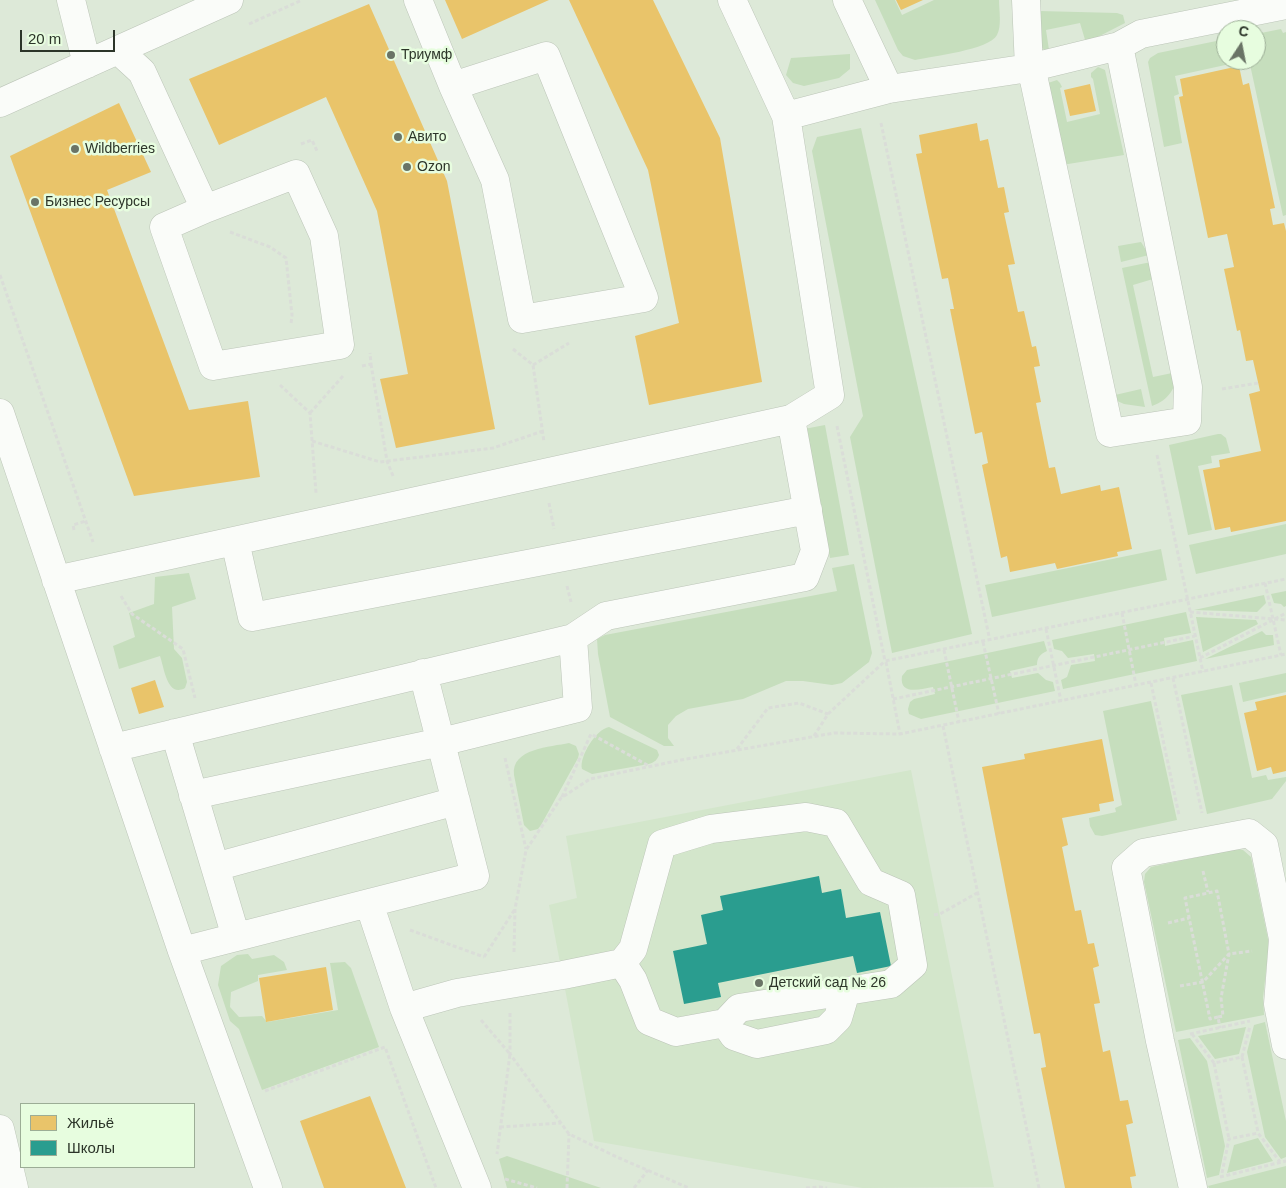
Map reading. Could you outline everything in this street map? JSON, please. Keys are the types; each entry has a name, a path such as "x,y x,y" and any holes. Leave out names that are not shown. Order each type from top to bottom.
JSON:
{"lane":[{"path":"71,0 87,64"},
{"path":"0,104 229,0"},
{"path":"418,0 453,86 496,180 522,319 644,298 546,56 453,86"},
{"path":"56,580 791,419 830,395 786,116 732,0"},
{"path":"848,0 889,89"},
{"path":"1026,0 1029,68 1034,80 1110,433 1186,421 1188,387 1118,46"},
{"path":"786,116 889,89 1029,68 1118,46 1141,34 1286,5"},
{"path":"118,50 142,72 205,209"},
{"path":"296,174 324,236 340,345 213,366 164,227 205,209 296,174"},
{"path":"0,413 182,951 268,1188"},
{"path":"113,748 573,638 606,616 805,578 815,551 791,419"},
{"path":"235,541 252,618 808,510"},
{"path":"193,796 441,742 578,708 573,638"},
{"path":"182,951 236,937 371,910 475,876 424,673"},
{"path":"175,733 236,937"},
{"path":"215,868 456,801"},
{"path":"404,1008 457,993 622,963 633,949 662,844 711,829 806,818 836,823 872,882 901,895 913,965 891,984 739,1008 725,1023 676,1032 649,1021 632,980 622,963"},
{"path":"1193,1186 1160,1041 1126,868 1143,853 1249,832 1264,844 1283,939 1278,1004 1286,1045"},
{"path":"371,910 404,1008 477,1188"},
{"path":"725,1023 734,1036 757,1044 826,1030 838,1018 846,991"},
{"path":"0,1129 14,1188"}],"path":[{"path":"880,121 990,641"},
{"path":"294,147 312,140 320,158"},
{"path":"205,209 218,227 270,247 286,258 292,315 286,354 274,379 310,413 317,498"},
{"path":"0,275 104,570 132,614 183,649 202,726"},
{"path":"369,345 387,461 395,481"},
{"path":"358,366 372,364"},
{"path":"310,413 346,374"},
{"path":"1222,390 1258,383"},
{"path":"830,395 900,734"},
{"path":"312,441 380,462 492,448 543,430"},
{"path":"1156,453 1203,672"},
{"path":"813,737 828,714 886,662 1286,579"},
{"path":"1265,583 1281,655"},
{"path":"1190,612 1286,620"},
{"path":"1122,613 1136,685"},
{"path":"1200,658 1286,613"},
{"path":"1046,629 1061,701"},
{"path":"893,699 1195,636"},
{"path":"983,642 999,714"},
{"path":"944,650 959,722"},
{"path":"1173,678 1203,818"},
{"path":"1151,683 1181,823"},
{"path":"737,750 768,708 799,703 828,714"},
{"path":"943,726 1038,1188"},
{"path":"498,728 526,850"},
{"path":"561,798 591,734 649,766"},
{"path":"1217,891 1229,954 1221,998 1223,1016 1210,1019 1185,898 1217,891"},
{"path":"906,921 940,914 977,892"},
{"path":"496,1156 510,1054 457,993 484,957 515,909"},
{"path":"371,910 491,959"},
{"path":"1150,992 1203,982 1229,954"},
{"path":"1218,1017 1220,1028"},
{"path":"1160,1041 1251,1020 1242,1057 1258,1133 1280,1162"},
{"path":"1192,1034 1214,1063 1229,1140 1221,1176"},
{"path":"258,1094 385,1047 436,1188"},
{"path":"1214,1063 1242,1057"},
{"path":"500,1127 561,1124"},
{"path":"1229,1140 1258,1133"},
{"path":"567,1188 569,1134"},
{"path":"1193,1186 1221,1176 1286,1161"},
{"path":"634,1188 648,1170"},
{"path":"502,1178 537,1188"},
{"path":"806,1188 827,1188"}],"shaded area":[{"path":"875,0 895,0 902,15 934,0 999,0 999,31 992,40 983,45 960,52 915,60 903,56 898,50"},
{"path":"1039,11 1117,13 1123,15 1125,23 1086,43 1080,23 1046,30 1049,50 1046,51 1041,47"},
{"path":"1281,29 1283,33 1286,32 1286,215 1283,216 1251,70 1266,70 1266,32"},
{"path":"1216,41 1216,67 1175,76 1179,94 1174,96 1182,143 1164,147 1148,62 1150,58 1158,53"},
{"path":"850,54 850,69 839,78 804,86 793,83 786,75 791,58"},
{"path":"1098,67 1105,70 1124,155 1062,165 1048,83 1057,80 1062,87 1060,88 1067,122 1100,114 1091,77 1091,73"},
{"path":"861,128 972,634 892,653 850,437 863,416 812,151 817,137"},
{"path":"1141,242 1149,255 1121,262 1118,246"},
{"path":"1151,262 1153,279 1133,285 1153,377 1177,372 1175,383 1170,393 1163,400 1152,406 1122,268"},
{"path":"1141,389 1145,407 1124,404 1115,400 1115,395"},
{"path":"825,425 849,555 830,558 804,429"},
{"path":"1218,434 1226,438 1230,453 1211,456 1212,463 1198,466 1212,530 1188,535 1169,445"},
{"path":"1286,524 1286,554 1196,574 1189,545"},
{"path":"1161,549 1167,580 992,617 985,585"},
{"path":"854,564 872,653 869,662 842,683 832,685 786,681 743,699 688,709 676,716 668,725 668,738 674,746 664,746 610,717 597,639 605,635 837,591 832,568"},
{"path":"189,573 196,599 172,607 174,649 182,658 187,682 185,688 174,689 170,685 160,656 119,669 113,646 135,637 129,613 154,604 155,577"},
{"path":"1286,591 1286,606 1274,603 1271,594"},
{"path":"1264,595 1266,603 1257,612 1194,610"},
{"path":"1186,612 1191,633 1164,638 1165,646 1193,640 1197,661 1063,689 1061,680 1067,677 1071,665 1095,661 1094,654 1068,658 1062,651 1054,649 1052,640"},
{"path":"1196,617 1256,620 1258,624 1203,652"},
{"path":"1262,631 1266,635 1273,635 1274,645 1205,659"},
{"path":"1044,641 1047,651 1039,656 1037,665 1010,671 1012,678 1038,673 1046,680 1053,682 1055,691 921,719 909,714 910,702 914,699 935,694 933,687 917,690 907,689 902,682 902,676 907,670"},
{"path":"1286,673 1286,692 1243,702 1239,683"},
{"path":"1232,685 1252,778 1266,775 1268,780 1286,777 1286,781 1272,799 1207,814 1181,695"},
{"path":"1151,701 1177,820 1102,836 1095,835 1090,826 1089,818 1116,812 1115,808 1122,805 1103,711"},
{"path":"609,727 657,750 659,755 654,762 649,764 592,774 582,769 583,758 590,744 599,733"},
{"path":"569,743 576,746 579,754 578,758 541,825 538,829 530,831 524,825 514,775 515,766 519,759 534,750"},
{"name":"Детский сад № 26","path":"911,770 994,1187 863,1188 594,1141 549,905 577,898 566,836"},
{"path":"1235,849 1243,850 1251,857 1269,944 1263,998 1264,1015 1176,1032 1144,882 1145,874 1151,867"},
{"path":"248,954 252,959 274,955 284,962 287,970 258,975 258,981 231,992 230,1007 239,1017 262,1016 267,1022 338,1010 330,963 345,962 351,968 379,1047 262,1090 239,1029 230,1021 218,985 221,966 237,955"},
{"path":"1265,1022 1286,1121 1286,1157 1281,1159 1265,1137 1247,1052 1254,1025"},
{"path":"1246,1027 1239,1054 1215,1059 1198,1036"},
{"path":"1190,1038 1207,1061 1225,1146 1219,1175 1207,1178 1178,1040"},
{"path":"1258,1138 1273,1161 1227,1173 1234,1145"},
{"path":"507,1156 601,1188 507,1188 499,1159"},
{"path":"1286,1166 1286,1188 1209,1188 1208,1186"}],"building: Жильё":[{"path":"445,0 549,0 462,39"},
{"path":"569,0 653,0 720,138 762,382 649,405 635,336 679,323 648,170"},
{"path":"896,0 923,0 901,10"},
{"path":"369,4 447,181 495,429 396,448 380,379 408,374 377,211 326,97 219,145 189,79"},
{"path":"1221,70 1240,70 1243,85 1249,83 1275,208 1270,209 1273,225 1284,223 1286,231 1286,521 1231,532 1230,527 1215,530 1203,470 1220,467 1219,460 1261,451 1249,394 1260,391 1253,360 1246,361 1240,330 1237,331 1224,269 1234,267 1227,234 1208,238 1179,97 1183,96 1180,79"},
{"path":"1090,84 1096,111 1070,116 1064,90"},
{"path":"119,103 151,172 107,190 189,410 248,401 260,477 134,496 10,156"},
{"path":"977,123 980,141 988,139 998,188 1004,187 1009,212 1004,213 1015,264 1008,265 1018,312 1024,311 1032,347 1036,346 1040,366 1034,367 1041,402 1036,403 1049,468 1055,467 1061,494 1100,485 1101,491 1119,487 1132,549 1117,552 1118,556 1057,569 1055,563 1010,572 1007,556 1001,558 982,465 988,463 982,432 975,434 950,309 954,309 948,278 942,279 916,154 922,153 919,135"},
{"path":"155,680 164,707 139,714 131,688"},
{"path":"1286,695 1286,771 1273,774 1271,767 1257,771 1244,713 1257,710 1255,702"},
{"path":"1102,739 1114,801 1099,804 1100,811 1062,818 1068,845 1062,847 1075,911 1081,910 1088,944 1094,943 1099,966 1093,968 1100,1003 1094,1004 1103,1052 1110,1050 1120,1101 1128,1100 1133,1123 1126,1125 1136,1176 1130,1177 1132,1188 1065,1188 1041,1068 1046,1067 1040,1033 1034,1034 982,767 1025,759 1024,754"},
{"path":"326,967 333,1010 266,1022 259,978"},
{"path":"370,1096 406,1188 324,1188 300,1121"}],"building: Школы":[{"path":"819,876 822,893 841,889 846,918 880,912 891,966 857,973 853,956 718,983 721,997 684,1004 673,951 707,944 701,915 723,910 720,896"}],"place":[{"name":"Триумф","path":"391,55"},
{"name":"Авито","path":"398,137"},
{"name":"Wildberries","path":"75,149"},
{"name":"Ozon","path":"407,167"},
{"name":"Бизнес Ресурсы","path":"35,202"},
{"name":"Детский сад № 26","path":"759,983"}]}
